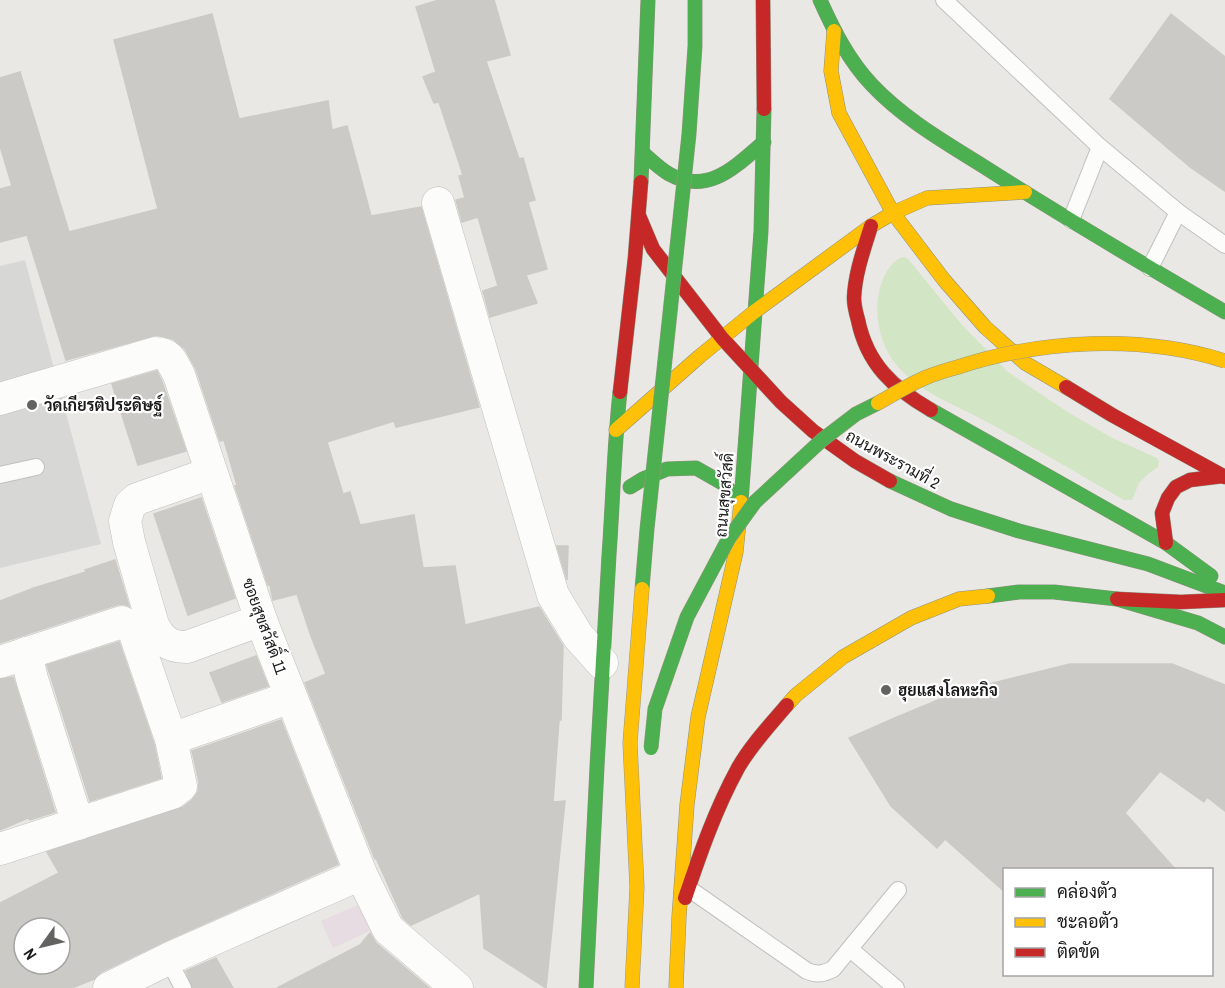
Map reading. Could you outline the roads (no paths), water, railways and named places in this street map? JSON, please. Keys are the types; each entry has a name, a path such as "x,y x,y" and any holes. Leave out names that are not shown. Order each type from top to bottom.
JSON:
{"main road":[{"path":"586,988 616,430 639,216 648,0"},
{"path":"636,887 630,742 647,529 689,134 695,46 695,0"},
{"name":"ถนนสุขสวัสดิ์","path":"676,988 687,805 698,717 736,552 741,503 761,231 764,142 763,0"},
{"path":"820,0 834,31 856,66 897,110 1025,192 1225,312"},
{"path":"834,31 831,70 839,113 893,213 944,280 985,327 1025,363 1112,415 1224,476"},
{"path":"643,153 672,176 697,183 723,176 764,142"},
{"path":"616,430 754,312 871,226 893,213 927,198 1025,192"},
{"name":"ถนนพระรามที่ 2","path":"639,216 653,249 722,338 781,402 813,431 855,461 899,486 951,509 1019,531 1148,564 1225,593"},
{"path":"871,226 859,266 854,300 866,349 878,370 912,399 1166,543 1225,586"},
{"path":"650,756 655,709 687,618 729,538 755,502 822,440 856,414 927,377 973,362 1025,350 1109,343 1166,348 1225,361"},
{"path":"613,498 643,479 667,469 696,468 724,484 741,503"},
{"path":"1166,543 1162,513 1168,498 1176,487 1190,480 1224,476"},
{"path":"679,917 710,826 739,767 762,734 796,696 843,657 911,618 959,599 1018,592 1054,591 1117,599 1181,602 1225,600"},
{"path":"1117,599 1198,623 1225,637"},
{"path":"632,988 636,887 646,792"}],"street":[{"path":"438,203 553,594 578,636 602,663"},
{"name":"ซอยสุขสวัสดิ์ 11","path":"1,393 154,353 163,353 170,359 179,375 261,620 361,874 388,929 457,988"},
{"path":"211,472 137,499 130,505 125,521 129,542 153,625 162,639 170,645 187,647 261,620"},
{"path":"0,849 172,794 181,786 171,739 133,628 122,622 13,657 32,679 78,824"},
{"path":"171,739 291,697"},
{"path":"110,988 168,959 361,874"}],"lane":[{"path":"944,0 1100,147 1178,212 1225,244"},
{"path":"1071,220 1100,147"},
{"path":"1150,268 1178,212"},
{"path":"0,475 36,466"},
{"path":"688,888 807,971 816,974 825,974 832,969 898,890"},
{"path":"850,949 896,988"},
{"path":"168,959 183,988"}],"place":[{"name":"วัดเกียรติประดิษฐ์","path":"32,405"},
{"name":"ฮุยแสงโลหะกิจ","path":"886,690"}]}
